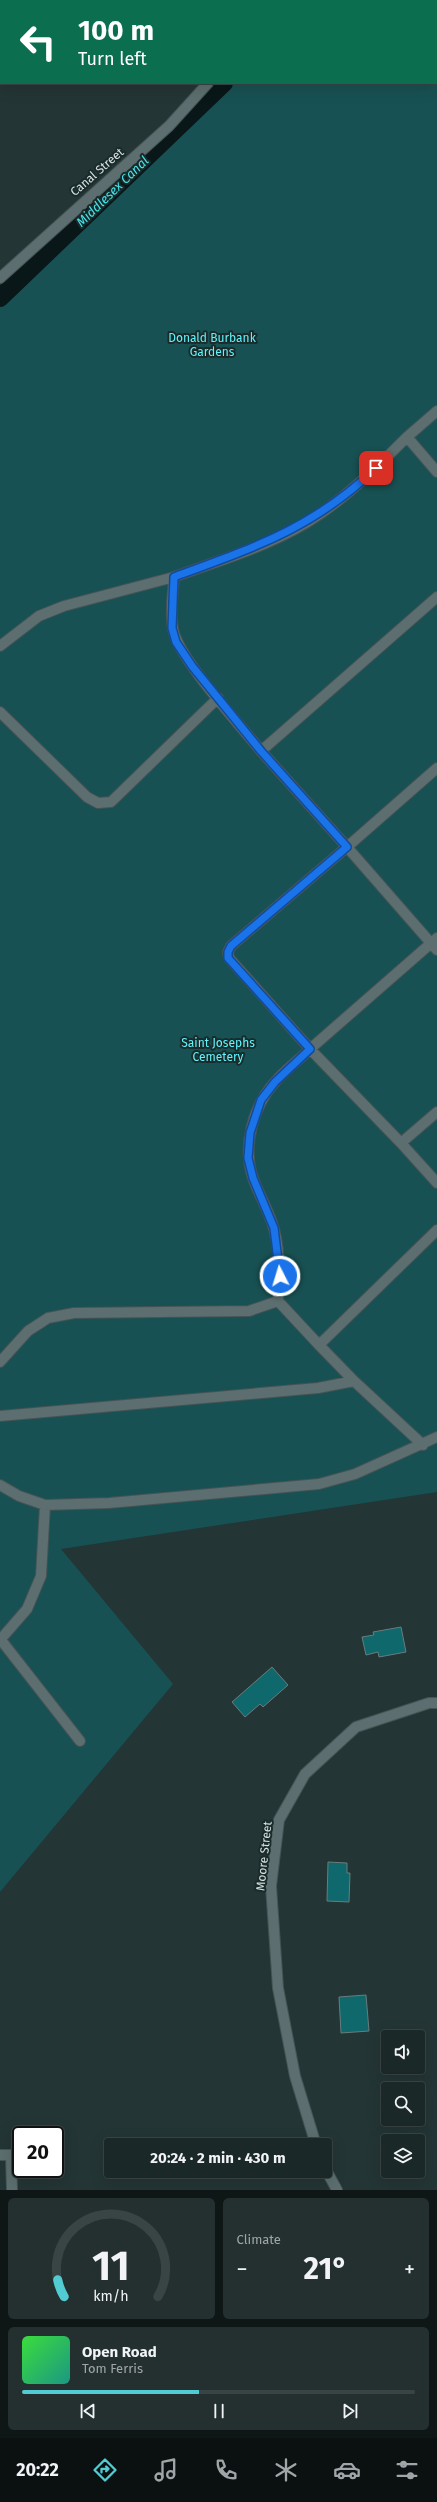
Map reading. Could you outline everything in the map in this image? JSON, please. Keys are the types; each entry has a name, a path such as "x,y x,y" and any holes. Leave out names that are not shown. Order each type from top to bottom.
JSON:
{"street":[{"name":"Canal Street","path":"0,278 169,126 207,84"},
{"path":"0,646 45,614 64,606 174,577 241,553 293,529 319,515 355,488 437,411"},
{"path":"407,438 437,472"},
{"path":"174,577 172,628 176,642 218,698 261,751 435,943 310,1049 270,1088 261,1100 250,1133 248,1158 253,1178 274,1228 280,1276 278,1301 354,1381 423,1444"},
{"path":"261,751 437,597"},
{"path":"0,712 87,797 98,803 111,802 218,698"},
{"path":"437,768 231,946 228,952 228,958 310,1049 401,1143 437,1183"},
{"path":"401,1143 437,1112"},
{"path":"319,1345 437,1230"},
{"path":"0,1362 28,1331 48,1318 74,1313 249,1311 278,1301"},
{"path":"0,1416 318,1388 354,1381"},
{"path":"0,1485 20,1496 45,1505 109,1504 319,1484 355,1474 437,1437"},
{"path":"45,1505 41,1576 27,1609 0,1640 80,1741"},
{"name":"Moore Street","path":"314,2138 295,2076 278,1988 272,1886 279,1820 305,1774 356,1727 429,1703 437,1703"},
{"path":"0,2155 11,2155 12,2190"},
{"path":"330,2178 337,2190"}],"green space":[{"name":"Saint Josephs Cemetery","path":"214,84 437,84 437,1492 61,1549 173,1684 0,1892 0,291"}],"building":[{"path":"401,1627 406,1652 379,1657 378,1652 366,1655 362,1637 374,1635 373,1632"},
{"path":"272,1667 288,1685 263,1707 260,1704 245,1717 232,1702"},
{"path":"328,1862 347,1863 347,1873 350,1873 349,1902 327,1901"},
{"path":"366,1995 369,2031 341,2033 339,1997"}],"waterway":[{"name":"Middlesex Canal","path":"0,298 223,84"}],"route":[{"path":"280,1276 274,1228 253,1178 248,1158 250,1133 261,1100 275,1082 310,1049 228,958 228,952 231,946 347,847 261,751 192,666 176,642 172,628 174,577 241,553 319,515 355,488 376,468"}],"park label":[{"name":"Donald Burbank Gardens","path":"212,345"}]}
